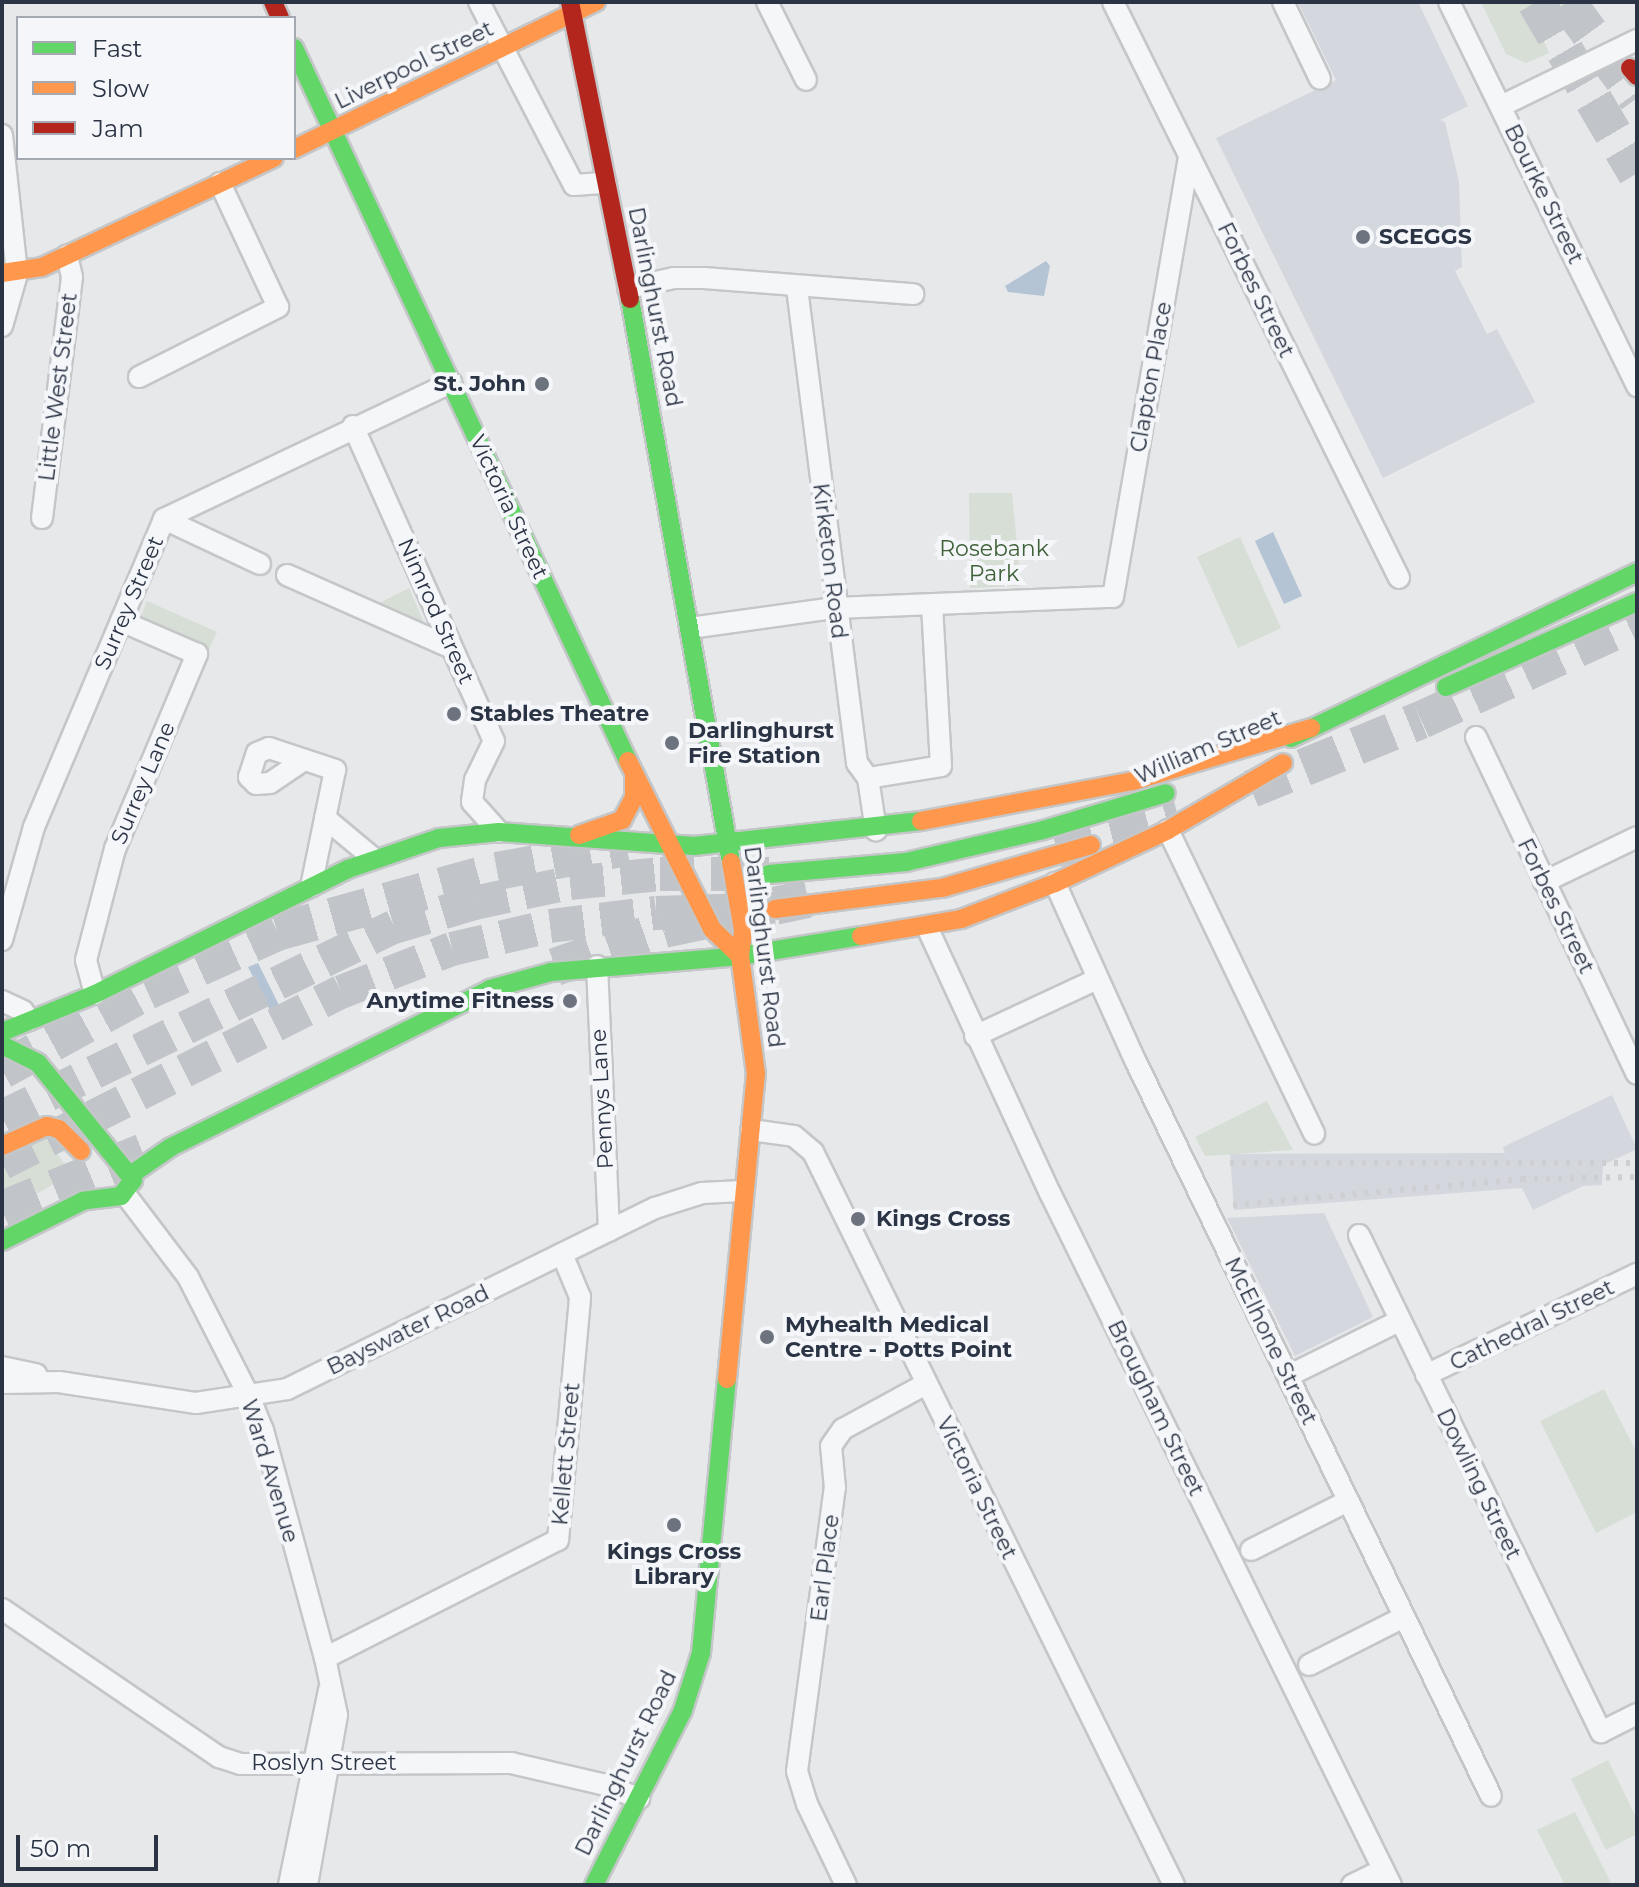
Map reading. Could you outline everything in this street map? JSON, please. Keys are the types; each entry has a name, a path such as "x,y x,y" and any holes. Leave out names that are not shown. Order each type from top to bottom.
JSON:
{"main road":[{"name":"Liverpool Street","path":"296,148 503,49 572,8 596,2"},
{"name":"Darlinghurst Road","path":"572,8 628,288 743,930 732,950 754,1050 751,1130 742,1191 701,1653 689,1696 594,1885"},
{"name":"Victoria Street","path":"296,52 667,844 732,950"},
{"path":"9,274 67,256 270,160"},
{"name":"William Street","path":"769,874 906,862 1043,830 1182,787 1634,574"},
{"path":"1429,695 1637,602"},
{"path":"2,1032 95,994 373,858 439,838 499,832 667,844 727,845 876,830 1133,781 1311,728"},
{"name":"William Street","path":"775,909 887,898 1021,868 1118,836 1335,740"},
{"path":"129,1184 171,1147 462,1000 523,978 597,966 927,927 1055,883 1168,830 1283,763"},
{"path":"569,837 622,820 634,797 634,772"},
{"path":"704,845 697,878 732,950"},
{"path":"8,1047 29,1020"},
{"path":"29,1020 43,1070 101,1175 129,1184"},
{"path":"8,1047 17,1066 101,1175 129,1184"},
{"path":"8,1047 43,1070"},
{"path":"2,1146 47,1126 59,1129 81,1151"},
{"path":"2,1241 101,1175"}],"street":[{"path":"479,2 574,185 606,183"},
{"path":"767,2 806,80"},
{"name":"Forbes Street","path":"1113,2 1399,578"},
{"path":"1283,2 1320,79"},
{"name":"Bourke Street","path":"1449,2 1637,386"},
{"path":"1501,106 1637,40"},
{"path":"2,135 12,213 2,326"},
{"name":"Clapton Place","path":"932,605 1113,597 1189,156"},
{"path":"139,377 278,307 220,183"},
{"name":"Little West Street","path":"42,518 72,277 67,256"},
{"path":"628,288 674,278 913,294"},
{"name":"Kirketon Road","path":"797,288 835,608 857,763 868,778 876,830"},
{"name":"Surrey Street","path":"2,940 34,827 164,519 353,426 451,383"},
{"name":"Nimrod Street","path":"353,426 494,743 475,780 472,802 499,832"},
{"path":"164,519 260,564"},
{"path":"287,575 452,648"},
{"path":"690,628 835,608 932,605 941,766 868,778"},
{"name":"Surrey Lane","path":"95,994 86,960 115,849 197,654 121,621"},
{"name":"Forbes Street","path":"1476,737 1637,1074"},
{"path":"304,760 335,770 311,887"},
{"path":"325,818 373,858"},
{"path":"1168,830 1314,1134"},
{"path":"1544,882 1637,837"},
{"name":"McElhone Street","path":"1055,883 1097,979 1491,1796"},
{"name":"Brougham Street","path":"927,927 975,1036 1387,1877"},
{"name":"Pennys Lane","path":"597,966 609,1231"},
{"path":"975,1036 1097,979"},
{"path":"2,1001 29,1020"},
{"name":"Victoria Street","path":"751,1130 794,1136 813,1152 1174,1885"},
{"name":"Ward Avenue","path":"129,1184 188,1277 263,1430 331,1683 337,1715 289,1885"},
{"name":"Bayswater Road","path":"2,1367 59,1382 185,1403 287,1389 609,1231 690,1196 742,1191"},
{"name":"Dowling Street","path":"1359,1235 1601,1732 1637,1714"},
{"name":"Kellett Street","path":"325,1658 558,1540 580,1297 562,1254"},
{"name":"Cathedral Street","path":"1426,1375 1637,1274"},
{"path":"1288,1376 1399,1321"},
{"name":"Bayswater Road","path":"2,1383 59,1382"},
{"name":"Earl Place","path":"846,1885 807,1804 798,1760 835,1488 831,1446 843,1429 926,1384"},
{"path":"1251,1550 1348,1501"},
{"name":"Roslyn Street","path":"2,1609 219,1757 240,1764 511,1763 602,1784 639,1798"},
{"path":"1309,1665 1404,1617"},
{"name":"Ward Avenue","path":"307,1885 323,1765"},
{"path":"1352,1885 1387,1877"}],"shaded area":[{"name":"SCEGGS","path":"1298,2 1418,2 1468,106 1440,120 1445,122 1459,182 1462,267 1455,271 1487,334 1497,329 1535,402 1383,478 1216,138 1336,80"},
{"path":"1612,1095 1637,1149 1603,1165 1602,1185 1583,1186 1533,1210 1522,1188 1234,1210 1230,1154 1505,1153 1503,1147"},
{"path":"1324,1213 1373,1317 1295,1356 1227,1218"}],"green space":[{"path":"1481,2 1563,2 1565,7 1535,21 1549,53 1526,63 1506,54"},
{"name":"Rosebank Park","path":"969,493 1012,493 1021,586 970,588"},
{"path":"1240,537 1281,628 1238,648 1197,557"},
{"path":"409,588 424,623 377,604"},
{"path":"147,601 217,632 209,649 140,618"},
{"path":"1267,1101 1293,1150 1205,1156 1195,1137"},
{"path":"42,1133 72,1174 2,1213 2,1153"},
{"path":"1604,1389 1637,1453 1637,1512 1596,1533 1540,1421"},
{"path":"1608,1760 1637,1819 1637,1834 1606,1850 1571,1779"},
{"path":"1575,1812 1611,1883 1565,1885 1537,1830"}],"water":[{"path":"1046,261 1050,266 1044,296 1008,292 1005,286"},
{"path":"1273,532 1302,596 1284,604 1255,541"},
{"path":"258,963 288,1023 279,1028 248,967"}],"tunnel":[{"path":"1536,2 1637,174"},
{"path":"1567,2 1637,98"},
{"path":"1251,789 1421,720 1637,621"},
{"path":"1056,848 1178,816"},
{"path":"2,1070 147,991 277,932 497,871 627,847"},
{"path":"2,1117 394,927 474,903 570,883 660,874 769,874"},
{"path":"555,967 664,929 808,899"},
{"path":"2,1163 341,992 452,949 550,926 656,913 775,909"},
{"path":"2,1210 149,1150"}],"railway":[{"path":"1230,1163 1637,1163"},
{"path":"1233,1205 1522,1179 1637,1177"}],"traffic: fast":[{"path":"296,52 628,761"},
{"path":"630,299 731,862"},
{"path":"1291,738 1637,572"},
{"path":"1446,687 1637,602"},
{"path":"769,874 906,862 1043,830 1166,793"},
{"path":"2,1032 95,994 348,869 439,838 499,832 694,846 921,821"},
{"path":"132,1174 171,1147 490,989 551,972 740,956 861,936"},
{"path":"2,1045 38,1063 133,1180 121,1196 83,1201 2,1241"},
{"path":"594,1885 683,1710 701,1653 727,1379"}],"traffic: slow":[{"path":"296,148 596,2"},
{"path":"2,273 42,267 270,160"},
{"path":"921,821 1133,781 1311,728"},
{"path":"628,761 712,929 740,956"},
{"path":"861,936 961,919 1055,883 1168,830 1283,763"},
{"path":"579,835 622,820 634,797 634,774"},
{"path":"775,909 942,888 1091,845"},
{"path":"727,1379 756,1074 740,956 743,930 731,862"},
{"path":"2,1146 47,1126 59,1129 81,1151"}],"traffic: jam":[{"path":"273,2 279,16"},
{"path":"570,2 630,299"},
{"path":"1630,68 1637,76"}],"place":[{"name":"SCEGGS","path":"1363,237"},
{"name":"St. John","path":"542,384"},
{"name":"Stables Theatre","path":"454,714"},
{"name":"Darlinghurst Fire Station","path":"672,743"},
{"name":"Anytime Fitness","path":"570,1001"},
{"name":"Kings Cross","path":"858,1219"},
{"name":"Myhealth Medical Centre - Potts Point","path":"767,1337"},
{"name":"Kings Cross Library","path":"674,1525"}]}
